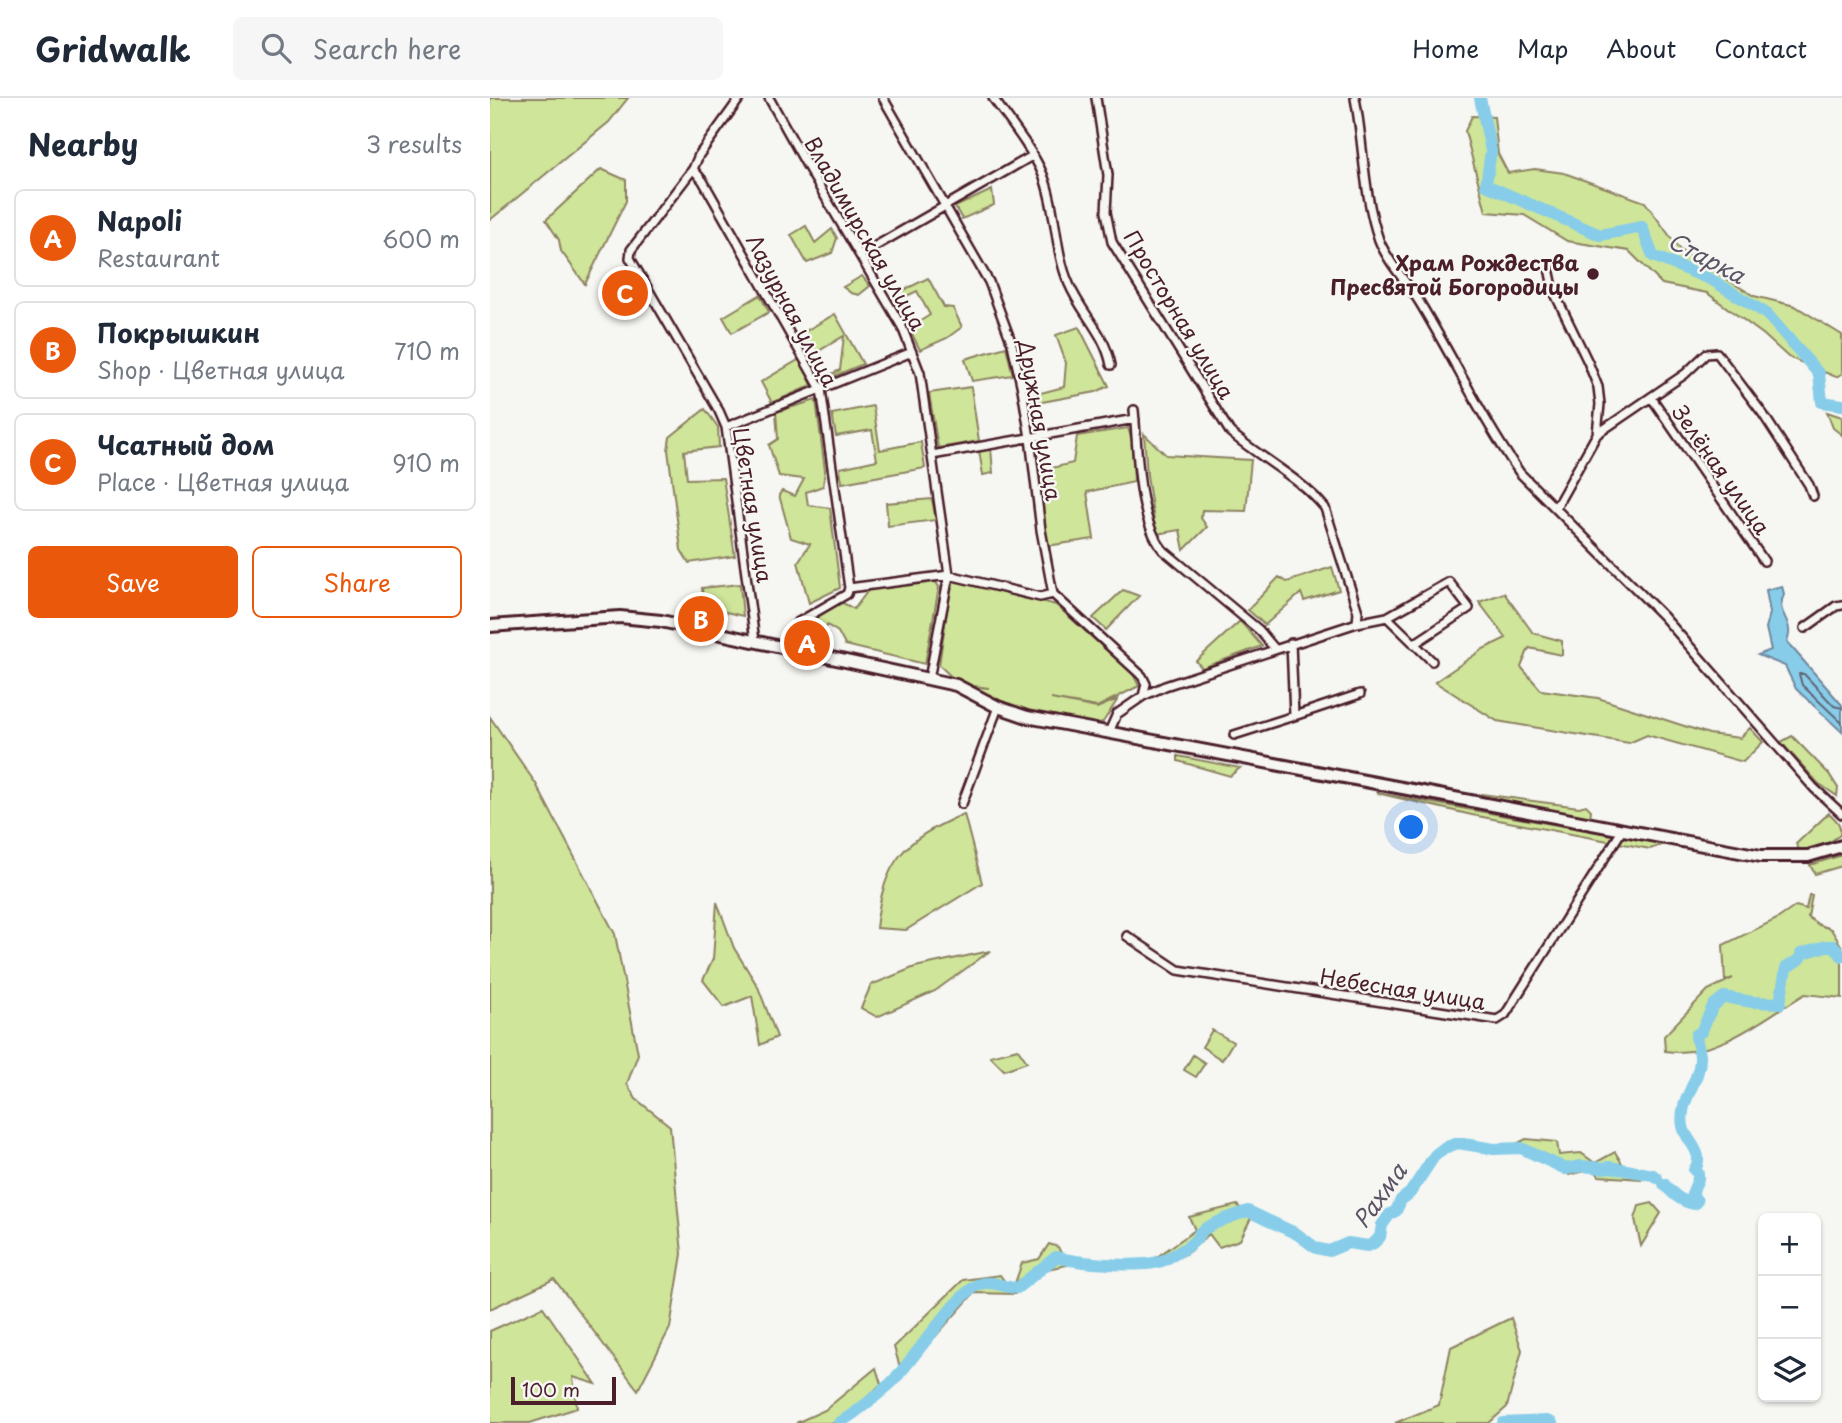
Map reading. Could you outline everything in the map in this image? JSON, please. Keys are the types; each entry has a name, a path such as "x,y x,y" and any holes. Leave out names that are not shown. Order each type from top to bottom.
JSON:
{"street":[{"path":"693,169 699,155 740,98"},
{"name":"Владимирская улица","path":"769,98 902,327 920,373 949,575 929,679"},
{"name":"Дружная улица","path":"883,98 989,282 1000,307 1012,344 1030,438 1041,530 1053,594"},
{"path":"993,98 1043,173 1069,285 1095,325 1111,365"},
{"name":"Просторная улица","path":"1096,98 1108,175 1107,212 1112,242 1230,432 1315,496 1325,508 1358,612 1357,623"},
{"path":"1355,98 1365,182 1382,246 1420,302 1520,473 1663,616 1814,788 1842,814"},
{"path":"860,255 1032,156"},
{"name":"Лазурная улица","path":"693,169 703,181 821,389 849,588"},
{"name":"Цветная улица","path":"693,169 631,250 630,257 726,426 755,641"},
{"path":"1546,263 1554,292 1598,387 1600,420 1597,435 1556,507"},
{"path":"726,426 912,352"},
{"path":"1597,435 1685,374 1706,354 1717,353 1763,414 1809,485 1813,496"},
{"name":"Зелёная улица","path":"1651,397 1764,561"},
{"path":"932,455 1030,438 1134,415 1143,490 1155,540 1163,550 1259,630 1275,649"},
{"path":"788,647 791,632 797,623 847,594 849,588 949,575 1040,597 1053,594 1142,676 1146,684 1143,696"},
{"path":"1109,732 1116,714 1143,696 1291,643 1387,617 1449,582 1469,608 1414,644"},
{"path":"1805,628 1836,606 1842,606"},
{"path":"490,626 620,617 643,618 929,679 969,691 998,707 1027,717 1761,856 1808,856 1842,846"},
{"path":"1387,617 1432,661"},
{"path":"1291,643 1294,716"},
{"path":"1234,735 1360,694"},
{"path":"962,804 998,707"},
{"name":"Небесная улица","path":"1127,936 1178,970 1497,1020 1505,1015 1623,830"}],"green space":[{"path":"490,98 628,98 609,122 490,220"},
{"path":"1472,116 1494,117 1498,154 1508,173 1535,169 1564,173 1645,202 1680,250 1754,296 1795,306 1842,335 1842,374 1836,377 1788,357 1764,335 1707,293 1662,284 1629,251 1567,241 1524,215 1486,212 1465,131"},
{"path":"601,169 626,180 626,201 585,284 561,251 559,240 546,220"},
{"path":"992,190 994,205 962,219 955,207"},
{"path":"806,226 815,243 832,229 837,238 832,253 807,263 791,235"},
{"path":"862,276 870,286 859,295 843,287"},
{"path":"928,278 944,307 953,308 962,327 947,338 920,350 909,328 930,315 917,291 896,301 894,295"},
{"path":"760,295 769,312 732,333 723,317"},
{"path":"835,314 863,364 827,379 826,377 840,370 844,336 812,355 801,334"},
{"path":"1079,327 1109,386 1096,392 1031,404 1029,396 1064,387 1066,363 1056,335"},
{"path":"1006,347 1013,375 972,381 965,359"},
{"path":"800,359 812,385 772,403 761,382"},
{"path":"971,387 979,441 938,448 929,393"},
{"path":"816,400 825,470 823,486 806,492 808,505 830,508 840,588 809,603 798,562 810,544 791,538 779,495 782,491 795,496 804,479 779,476 769,445 778,439 776,412"},
{"path":"873,406 880,450 921,442 925,468 842,483 840,468 877,460 872,430 836,436 832,414"},
{"path":"705,409 718,427 719,447 684,451 687,479 723,478 735,556 689,563 681,550 668,450 670,437"},
{"path":"1827,412 1842,417 1842,435 1833,428"},
{"path":"1128,428 1132,441 1134,482 1087,492 1094,539 1046,546 1039,471 1073,463 1077,436"},
{"path":"1144,434 1166,455 1251,460 1246,511 1202,510 1201,518 1207,527 1184,550 1180,530 1156,534"},
{"path":"991,448 993,473 983,475 979,450"},
{"path":"932,499 936,520 888,526 886,503"},
{"path":"1332,567 1339,590 1304,601 1301,593 1265,625 1248,610 1279,577 1287,582"},
{"path":"952,577 1056,605 1133,674 1139,686 1097,707 1051,699 1097,708 1118,699 1103,722 1089,724 1026,711 966,686 989,688 959,684 939,665"},
{"path":"934,579 939,587 925,664 845,645 838,632 827,625 819,640 791,636 798,623 839,601 854,609 870,588"},
{"path":"740,584 743,616 704,607 702,588"},
{"path":"1123,590 1139,596 1106,630 1093,618"},
{"path":"1504,593 1533,633 1562,641 1562,655 1529,648 1521,667 1541,690 1598,698 1709,734 1740,738 1750,728 1763,742 1743,762 1647,735 1629,743 1497,721 1435,682 1483,649 1506,638 1479,602"},
{"path":"1240,621 1262,646 1202,668 1196,661"},
{"path":"490,717 536,784 615,934 638,1054 627,1084 636,1099 670,1126 682,1254 670,1328 638,1390 554,1279 490,1309"},
{"path":"1792,736 1829,774 1838,788 1837,796 1818,783 1781,742"},
{"path":"1178,756 1240,768 1230,776 1178,761"},
{"path":"1377,793 1664,844 1650,849 1472,815"},
{"path":"1481,794 1579,807 1586,805 1591,810 1590,818 1475,798"},
{"path":"1829,813 1839,825 1840,835 1824,846 1801,853 1796,844"},
{"path":"964,814 982,883 906,930 876,928 885,885 900,855 926,833"},
{"path":"1842,855 1842,866 1815,874 1810,865"},
{"path":"1809,895 1812,895 1808,917 1831,929 1842,947 1842,998 1805,994 1786,1006 1784,1003 1785,1006 1758,1024 1728,1040 1697,1050 1665,1051 1664,1036 1708,990 1733,978 1725,981 1723,945 1777,919 1796,906 1806,909"},
{"path":"717,902 734,948 758,987 777,1037 760,1045 752,996 724,1007 703,980 713,959"},
{"path":"990,951 935,991 877,1017 861,1008 871,985 915,967"},
{"path":"1212,1030 1233,1042 1222,1060 1202,1047"},
{"path":"1018,1049 1027,1062 1004,1070 990,1056"},
{"path":"1193,1055 1205,1063 1196,1077 1184,1070"},
{"path":"1526,1139 1557,1142 1559,1155 1581,1153 1595,1163 1615,1152 1623,1165 1642,1179 1599,1176 1594,1169 1569,1175 1542,1155 1516,1144"},
{"path":"1652,1203 1661,1213 1641,1246 1635,1219 1639,1206"},
{"path":"1237,1205 1251,1218 1240,1240 1219,1247 1209,1234 1186,1254 1174,1258 1157,1257 1195,1230 1189,1217"},
{"path":"1049,1244 1058,1247 1067,1265 1047,1269 1028,1284 1015,1283 1022,1263 1039,1259"},
{"path":"1000,1275 1014,1294 974,1293 902,1374 894,1347 963,1280"},
{"path":"543,1307 596,1384 573,1377 577,1408 530,1423 490,1423 490,1331"},
{"path":"1511,1318 1522,1350 1507,1407 1489,1423 1395,1423 1439,1405 1451,1347"},
{"path":"876,1368 881,1384 842,1423 796,1423 825,1410"}],"water":[{"path":"1782,586 1784,594 1781,606 1789,632 1787,642 1842,705 1842,732 1796,689 1785,666 1758,655 1771,650 1766,628 1770,613 1766,590"}],"waterway":[{"name":"Старка","path":"1480,98 1491,151 1486,185 1600,235 1642,227 1653,256 1712,280 1767,314 1819,374 1822,402 1842,405"},
{"name":"Рахма","path":"1664,1184 1681,1199 1694,1204 1697,1201 1692,1194 1698,1179 1698,1173 1694,1170 1698,1158 1685,1132 1682,1117 1699,1066 1700,1054 1696,1035 1701,1032 1713,1006 1724,997 1780,1003 1786,968 1801,958 1801,954 1834,946 1842,956"},
{"name":"Рахма","path":"839,1423 890,1384 971,1289 985,1283 1017,1288 1056,1257 1111,1264 1155,1263 1186,1248 1208,1227 1248,1211 1297,1234 1316,1248 1329,1251 1348,1243 1368,1246 1380,1237 1382,1225 1390,1214 1396,1211 1401,1200 1410,1193 1435,1155 1458,1143 1494,1149 1521,1148 1566,1169 1581,1166 1610,1167 1657,1178"},
{"path":"1503,1423 1552,1423"}],"place":[{"name":"Храм Рождества Пресвятой Богородицы","path":"1593,274"},
{"name":"Чсатный дом","path":"625,293"},
{"name":"Покрышкин","path":"701,619"},
{"name":"Napoli","path":"807,643"}]}
